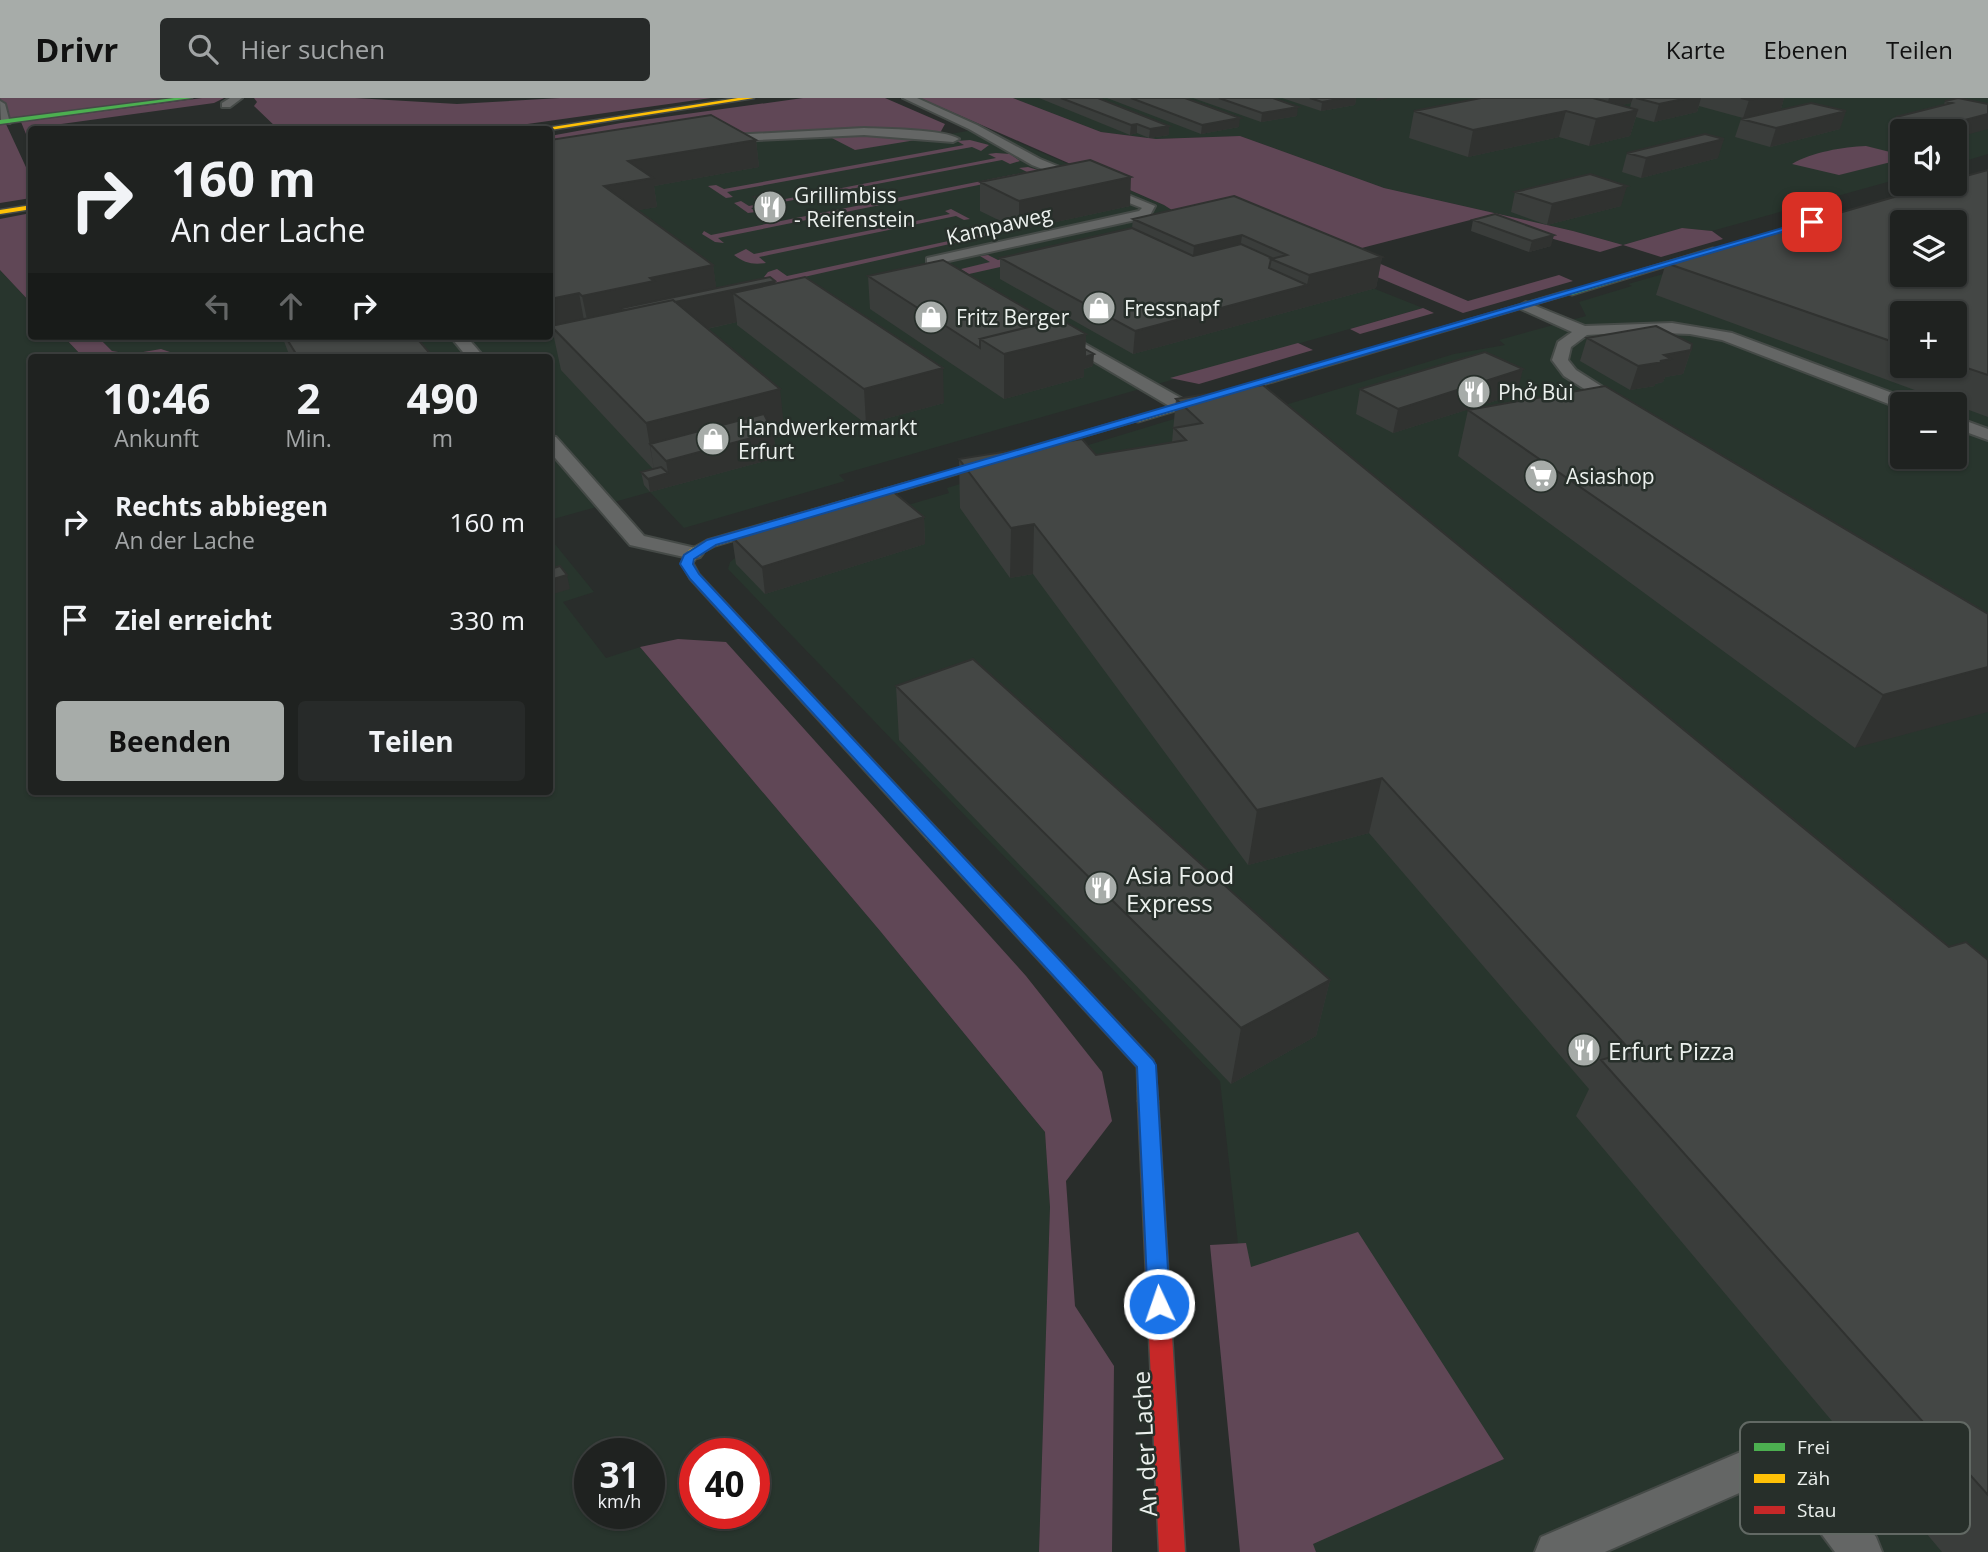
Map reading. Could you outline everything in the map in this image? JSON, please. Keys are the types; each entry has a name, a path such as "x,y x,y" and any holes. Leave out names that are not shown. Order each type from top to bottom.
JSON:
{"street":[{"path":"3,121 189,98"},
{"path":"553,127 751,98"},
{"path":"0,212 28,208"},
{"path":"693,553 712,543 1736,245"},
{"name":"An der Lache","path":"693,553 687,564 694,576 1146,1065 1172,1552"}],"lane":[{"path":"226,105 237,98"},
{"name":"Kampaweg","path":"908,98 973,127 1006,148 1036,162 1149,206 1144,214 932,261 979,288"},
{"path":"0,104 3,121"},
{"path":"704,141 876,132 920,133 953,139"},
{"path":"1527,306 1583,331 1659,326 1695,329 1726,336 1890,398"},
{"path":"1049,329 1182,406"},
{"path":"1583,331 1564,345 1560,360 1570,373 1646,419"},
{"path":"461,340 473,354"},
{"path":"1967,427 1988,435"},
{"path":"553,444 637,541 693,553"},
{"path":"1556,1552 1740,1472"},
{"path":"1847,1534 1861,1552"}],"shaded area":[{"path":"0,98 168,98 5,119"},
{"path":"202,98 224,98 214,103 54,126 28,126 28,139 21,122"},
{"path":"254,98 355,98 457,104 560,98 711,98 514,126 275,126 254,106 257,102"},
{"path":"803,98 885,98 945,124 940,133 912,130 827,131 553,163 553,135 621,123"},
{"path":"920,98 1013,98 1101,132 1156,139 1240,136 1384,188 1623,245 1600,252 1478,218 1350,251 1468,301 1559,275 1573,281 1463,313 1284,238 1215,219 969,274 961,269 990,262 980,256 988,255 998,260 1162,223 1175,212"},
{"path":"1013,98 1988,98 1988,154 1967,160 1967,119 1890,119 1890,181 1712,231 1682,228 1623,245 1384,188 1240,136 1156,139 1101,132"},
{"path":"6,124 28,172 28,198 0,203 0,125"},
{"path":"984,128 1164,205 1423,308 839,475 845,481 684,528 650,492 553,519 553,354 176,354 161,349 131,354 112,351 101,340 553,340 553,168 715,142 826,135 922,139"},
{"path":"888,134 922,139 855,150 826,135"},
{"path":"970,140 989,145 981,151 972,147 727,192 733,197 726,198 708,186 716,185 724,189 964,145 957,141"},
{"path":"1866,146 1890,152 1890,162 1839,175 1792,164 1809,156"},
{"path":"988,154 1010,154 1020,161 1010,164 1002,160 751,208 756,212 748,213 734,203 741,201 749,206 996,158"},
{"path":"1028,167 1051,174 1033,174 718,238 724,243 715,242 702,234 704,231 711,235 1027,172 1019,168"},
{"path":"1988,182 1988,1552 1272,1552 1220,1081 728,569 730,562 740,554 949,493 947,488 1220,405 1285,405 1454,354 1505,345 1499,340 1586,316 1579,302 1632,286 1628,284 1939,196 1967,196 1967,188"},
{"path":"951,209 970,219 964,220 956,216 759,257 766,263 749,263 734,255 746,249 754,254 950,214 945,211"},
{"path":"28,214 28,300 0,270 0,219"},
{"path":"1682,228 1712,231 1723,239 1661,257 1623,245"},
{"path":"990,232 994,234 773,284 764,277 768,272 777,269 787,276"},
{"path":"0,270 28,300 28,340 67,340 80,354 28,354 28,795 553,795 553,542 594,592 563,602 606,658 640,647 881,932 1045,1132 1050,1207 1039,1552 0,1552"},
{"path":"1423,308 1434,313 1360,334 1350,329"},
{"path":"67,340 101,340 112,351 131,354 80,354"},
{"path":"1298,343 1313,350 1199,384 1170,378"},
{"path":"161,349 176,354 131,354"},
{"path":"678,639 726,642 1026,976 1102,1072 1112,1121 1066,1181 1075,1306 1114,1366 1112,1552 1039,1552 1050,1207 1045,1132 881,932 640,647"},
{"path":"1358,1232 1504,1459 1313,1544 1316,1552 1240,1552 1210,1245 1246,1243 1251,1267"}],"building":[{"path":"1061,98 1098,98 1169,126 1150,129 1137,124 1131,125"},
{"path":"1131,98 1185,98 1240,118 1202,125"},
{"path":"1219,98 1273,98 1298,107 1262,113"},
{"path":"1310,98 1344,98 1322,102"},
{"path":"1481,98 1593,98 1638,110 1596,119 1566,111 1473,130 1414,111"},
{"path":"1636,98 1688,98 1659,104"},
{"path":"1958,98 1988,104 1988,114 1967,119 1896,117 1952,103 1945,101"},
{"path":"1811,103 1846,111 1776,128 1741,119"},
{"path":"711,115 756,140 628,161 653,178 604,186 713,265 650,278 654,281 582,296 579,293 553,298 553,140"},
{"path":"1705,134 1724,139 1646,158 1627,153"},
{"path":"1090,160 1131,177 1019,201 980,182"},
{"path":"1988,170 1988,375 1967,368 1967,301 1890,301 1890,341 1666,263 1898,196 1967,196 1967,176"},
{"path":"1590,174 1627,186 1552,204 1515,192"},
{"path":"774,193 781,197 761,201 754,197"},
{"path":"1234,196 1382,257 1309,275 1271,259 1287,255 1242,235 1194,246 1133,219"},
{"path":"1495,214 1554,235 1532,241 1473,220"},
{"path":"1132,228 1193,256 1241,244 1272,258 1269,268 1307,285 1135,331 1000,258"},
{"path":"943,260 1049,322 980,339 980,348 868,276"},
{"path":"770,277 775,281 675,302 673,300 625,310 622,308"},
{"path":"805,277 943,368 864,389 733,293"},
{"path":"673,300 780,389 646,423 553,326"},
{"path":"1060,319 1086,334 1004,354 980,339"},
{"path":"1656,326 1692,344 1691,350 1664,355 1671,359 1660,361 1663,362 1638,366 1587,338"},
{"path":"287,340 418,340 430,354 296,354"},
{"path":"1085,349 1094,354 1085,357"},
{"path":"1485,352 1523,369 1398,409 1360,389"},
{"path":"1263,385 1949,947 1966,942 1988,960 1988,1495 1970,1475 1970,1422 1923,1422 1601,1060 1631,1051 1382,778 1257,810 1034,524 1011,528 959,459 1082,439 1096,455 1186,440 1174,428 1202,423 1176,399"},
{"path":"1605,386 1988,614 1988,667 1883,695 1468,410"},
{"path":"764,414 773,432 666,461 650,444"},
{"path":"661,467 668,473 648,479 641,472"},
{"path":"891,490 924,517 762,567 732,537"},
{"path":"560,566 567,575 553,579 553,568"},
{"path":"973,659 1330,980 1241,1028 896,686"}],"traffic: fast":[{"path":"0,122 189,98"},
{"path":"1569,293 1716,250"},
{"path":"933,835 1146,1065 1148,1101"}],"traffic: slow":[{"path":"553,127 751,98"},
{"path":"0,212 28,208"},
{"path":"1134,420 1569,293"},
{"path":"909,485 711,543 693,553 687,563 694,576 933,835"}],"traffic: jam":[{"path":"909,485 1134,420"},
{"path":"1148,1101 1172,1552"}],"place":[{"name":"Grillimbiss - Reifenstein","path":"770,207"},
{"name":"Fressnapf","path":"1099,308"},
{"name":"Fritz Berger","path":"931,317"},
{"name":"Phở Bùi","path":"1474,392"},
{"name":"Handwerkermarkt Erfurt","path":"713,439"},
{"name":"Asiashop","path":"1541,476"},
{"name":"Asia Food Express","path":"1101,888"},
{"name":"Erfurt Pizza","path":"1584,1050"}],"route":[{"path":"1159,1304 1146,1065 694,576 687,564 688,558 701,547 712,543 1812,222"}]}
